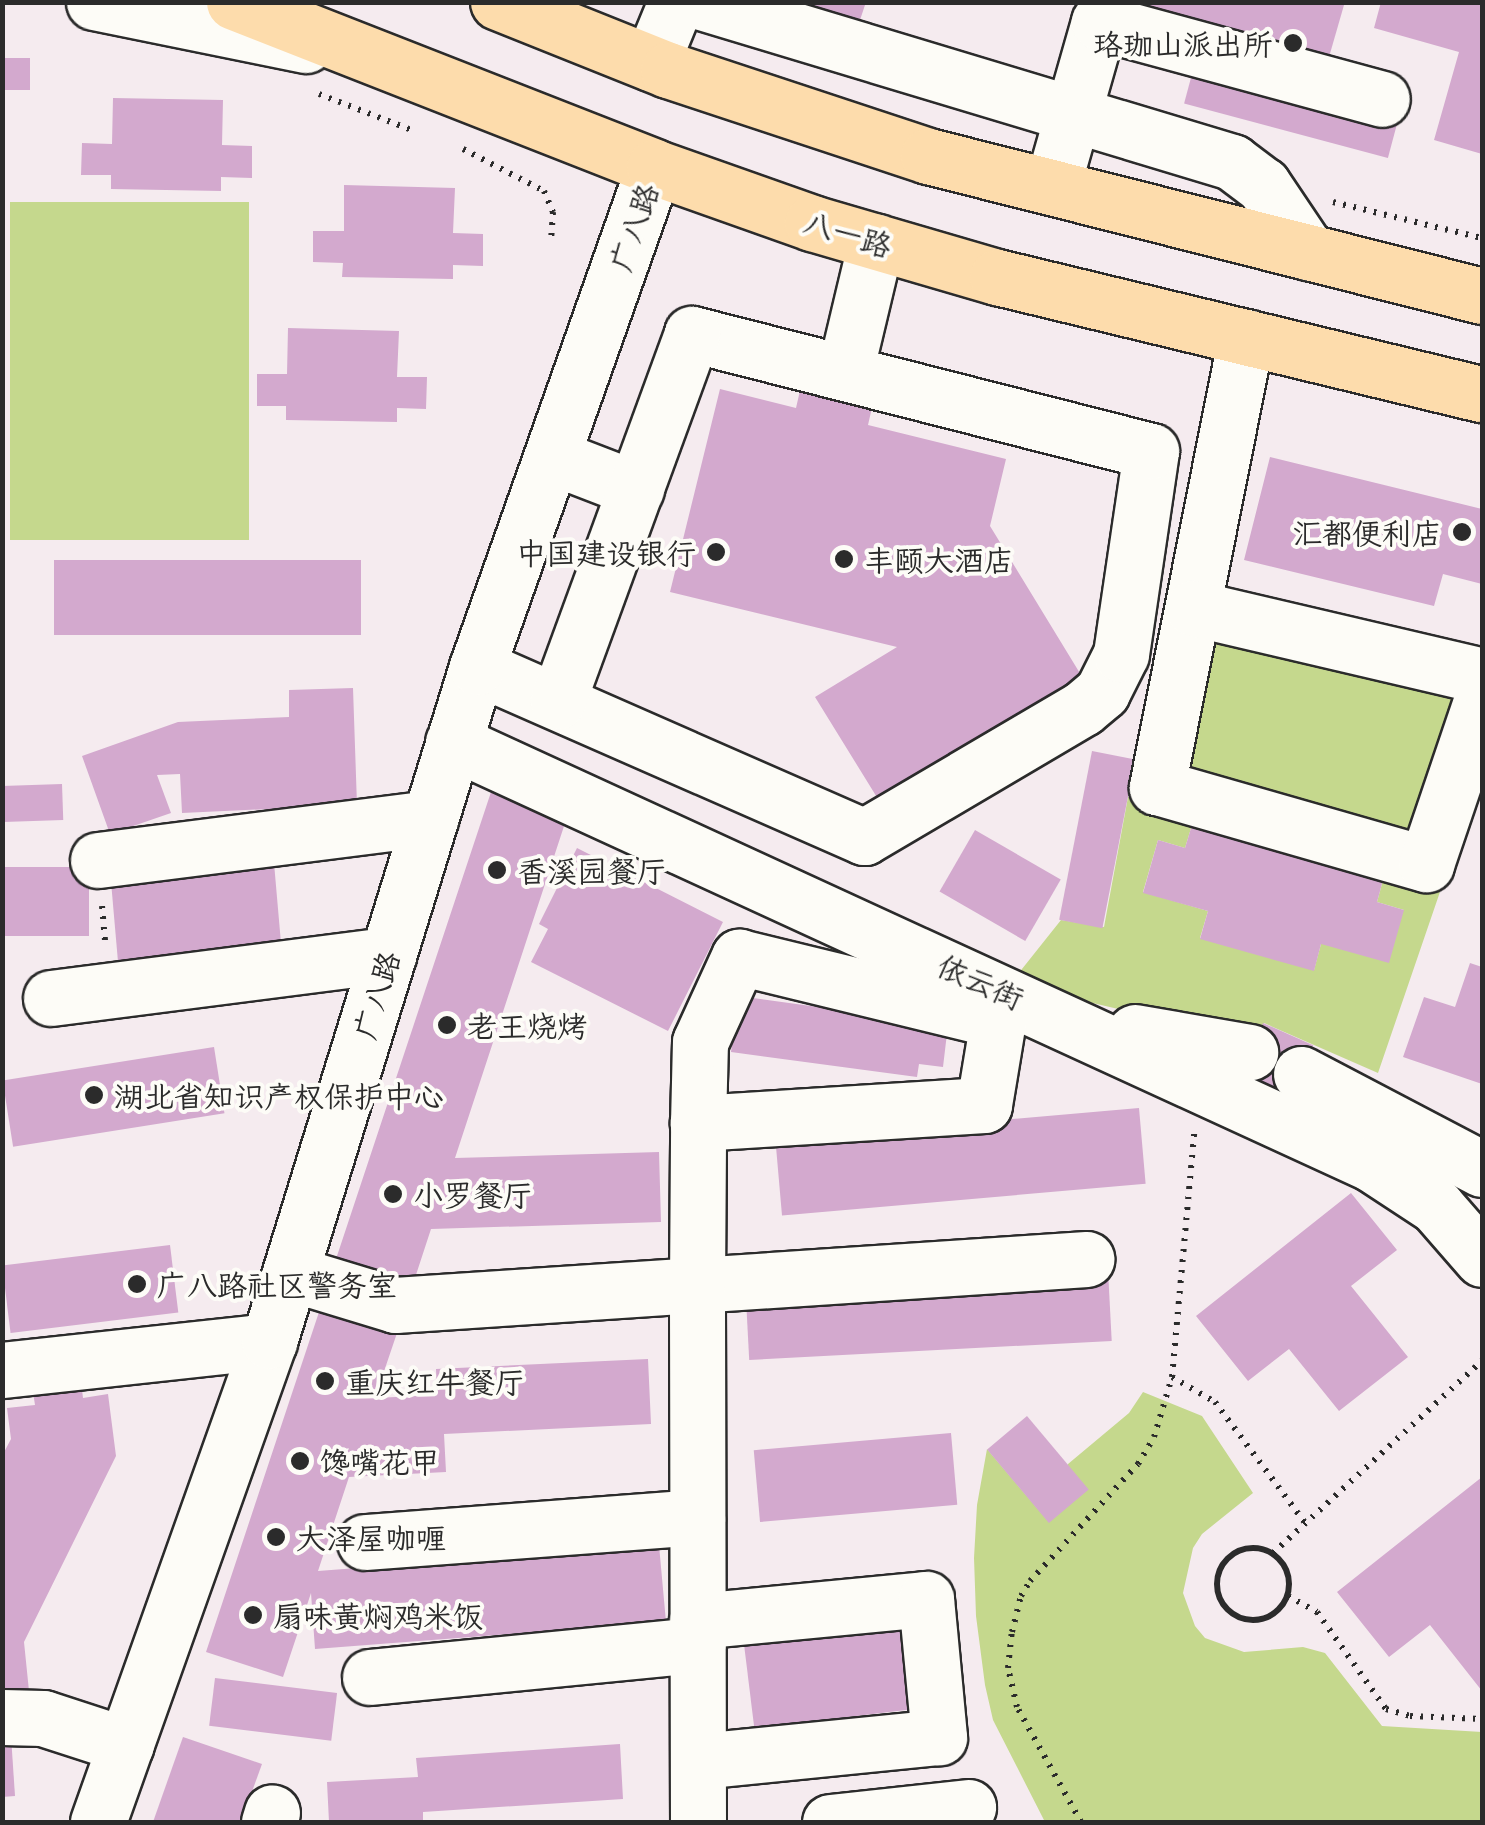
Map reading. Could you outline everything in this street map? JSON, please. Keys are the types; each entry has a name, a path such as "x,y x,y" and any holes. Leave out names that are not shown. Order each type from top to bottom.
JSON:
{"main road":[{"name":"八一路","path":"234,2 654,167 876,242 1482,394"},
{"path":"498,2 668,69 928,156 1482,296"}],"street":[{"path":"94,2 376,58"},
{"path":"668,69 700,3 1073,117 1206,153 1248,171 1263,185 1308,252"},
{"path":"1052,187 1099,22 1382,100"},
{"name":"广八路","path":"98,1822 269,1340 477,668 654,167"},
{"path":"845,372 876,242"},
{"path":"477,668 864,837 1084,708 1102,692 1121,654 1151,451 692,334 558,701"},
{"path":"1246,337 1157,787 1426,864 1482,700"},
{"path":"552,458 636,489"},
{"path":"1193,608 1482,676"},
{"name":"依云街","path":"454,742 1064,1019 1372,1164 1436,1206 1482,1259"},
{"path":"98,860 430,818"},
{"path":"52,998 388,956"},
{"path":"698,1123 984,1105 998,1020 740,957 700,1042 698,1123 696,1285 698,1822"},
{"path":"1064,1019 1250,1052"},
{"path":"1300,1074 1482,1169"},
{"path":"290,1274 396,1306 1086,1259"},
{"path":"2,1370 269,1340"},
{"path":"365,1542 697,1517"},
{"path":"370,1677 926,1599 939,1737 698,1760"},
{"path":"2,1716 43,1718 126,1745"},
{"path":"830,1822 968,1807"}],"path":[{"path":"317,93 426,135"},
{"path":"444,142 544,190 553,212 551,240"},
{"path":"1263,185 1482,238"},
{"path":"98,860 108,990"},
{"path":"1081,1822 1016,1706 1008,1668 1012,1632 1021,1596 1030,1581 1138,1464 1154,1437 1172,1377 1198,1082"},
{"path":"1274,1553 1482,1361"},
{"path":"1172,1377 1216,1402 1306,1524"},
{"path":"1250,1547 1274,1553 1288,1572 1288,1596 1282,1607 1262,1620 1238,1617 1220,1601 1217,1578 1229,1556 1250,1547"},
{"path":"1288,1596 1317,1612 1386,1709 1410,1716 1482,1719"}],"green space":[{"path":"10,202 249,202 249,540 10,540"},
{"path":"1210,624 1472,686 1416,844 1179,775"},
{"path":"1128,797 1195,815 1185,848 1158,840 1143,892 1208,911 1200,938 1314,970 1321,944 1404,910 1377,902 1386,869 1442,886 1378,1073 1264,1023 1255,1041 1067,997 1018,974 1061,920 1104,927"},
{"path":"1143,1392 1202,1416 1253,1493 1202,1534 1193,1548 1183,1593 1195,1626 1205,1638 1244,1652 1303,1647 1325,1653 1382,1726 1482,1732 1482,1822 1045,1822 993,1720 985,1685 976,1616 974,1558 977,1505 987,1449 1049,1522 1068,1464 1129,1413"}],"building":[{"path":"798,2 866,2 858,26"},
{"name":"珞珈山派出所","path":"1120,2 1333,2 1344,5 1327,64"},
{"path":"1381,2 1482,2 1482,154 1434,140 1459,52 1374,28"},
{"path":"2,58 30,58 30,90 2,90"},
{"path":"1196,59 1400,114 1388,158 1184,103"},
{"path":"113,98 223,100 222,145 252,146 252,178 221,177 221,191 111,189 111,175 81,175 82,143 112,144"},
{"path":"344,185 455,188 453,233 483,234 483,266 453,265 453,279 342,277 343,263 313,262 313,231 344,231"},
{"path":"288,328 399,331 397,377 427,377 426,409 397,408 397,422 286,420 286,406 257,406 257,374 287,374"},
{"name":"丰颐大酒店","path":"804,373 876,390 868,425 1006,459 990,526 1081,675 878,799 815,697 897,647 670,592 720,389 796,408"},
{"path":"1270,457 1482,509 1482,584 1443,574 1434,606 1244,560"},
{"path":"54,560 361,560 361,635 54,635"},
{"path":"353,688 357,805 182,813 180,774 157,775 171,813 110,834 82,756 178,722 289,717 289,690"},
{"path":"1092,751 1135,759 1102,928 1059,920"},
{"path":"62,784 63,820 3,822 2,786"},
{"path":"491,792 567,817 455,1158 659,1152 661,1222 431,1229 413,1284 336,1259"},
{"path":"1195,815 1386,869 1377,902 1404,910 1389,963 1321,944 1314,971 1200,939 1208,911 1143,893 1158,840 1185,848"},
{"path":"975,830 1061,880 1025,941 940,891"},
{"path":"577,848 723,922 668,1031 531,962 548,929 539,924"},
{"path":"274,863 281,949 118,963 111,877"},
{"path":"2,867 89,867 89,936 2,936"},
{"path":"1470,963 1482,967 1482,1084 1403,1057 1424,997 1455,1007"},
{"path":"738,996 948,1025 943,1067 919,1064 917,1077 731,1052"},
{"path":"1263,1023 1313,1045 1291,1096 1241,1073"},
{"path":"214,1047 224,1113 13,1147 3,1080"},
{"path":"1139,1108 1146,1184 782,1216 775,1140"},
{"path":"1351,1193 1397,1250 1351,1286 1408,1357 1339,1411 1289,1349 1248,1381 1196,1316"},
{"path":"170,1245 178,1312 11,1333 2,1266"},
{"path":"1108,1270 1112,1341 749,1360 745,1289"},
{"path":"321,1306 397,1333 375,1398 437,1395 436,1369 648,1359 651,1424 444,1434 446,1472 349,1477 318,1571 659,1545 666,1622 315,1649 311,1593 283,1677 206,1652"},
{"path":"80,1373 83,1398 108,1394 116,1456 24,1642 29,1691 2,1693 2,1456 11,1439 7,1408 35,1405 31,1379"},
{"path":"1027,1416 1089,1490 1049,1523 987,1449"},
{"path":"951,1433 957,1505 760,1522 754,1450"},
{"path":"1482,1477 1482,1691 1430,1625 1389,1657 1337,1592"},
{"path":"908,1626 918,1708 754,1728 744,1646"},
{"path":"215,1678 337,1693 331,1741 209,1726"},
{"path":"2,1736 11,1736 15,1796 2,1797"},
{"path":"183,1737 262,1764 241,1822 153,1822"},
{"path":"620,1744 623,1799 423,1812 423,1822 329,1822 327,1782 418,1777 416,1758"}],"place":[{"name":"珞珈山派出所","path":"1293,43"},
{"name":"汇都便利店","path":"1462,532"},
{"name":"中国建设银行","path":"716,552"},
{"name":"丰颐大酒店","path":"844,559"},
{"name":"香溪园餐厅","path":"497,870"},
{"name":"老王烧烤","path":"447,1025"},
{"name":"湖北省知识产权保护中心","path":"94,1095"},
{"name":"小罗餐厅","path":"393,1194"},
{"name":"广八路社区警务室","path":"137,1284"},
{"name":"重庆红牛餐厅","path":"325,1381"},
{"name":"馋嘴花甲","path":"300,1461"},
{"name":"大泽屋咖喱","path":"276,1537"},
{"name":"扇味黄焖鸡米饭","path":"253,1615"}]}
